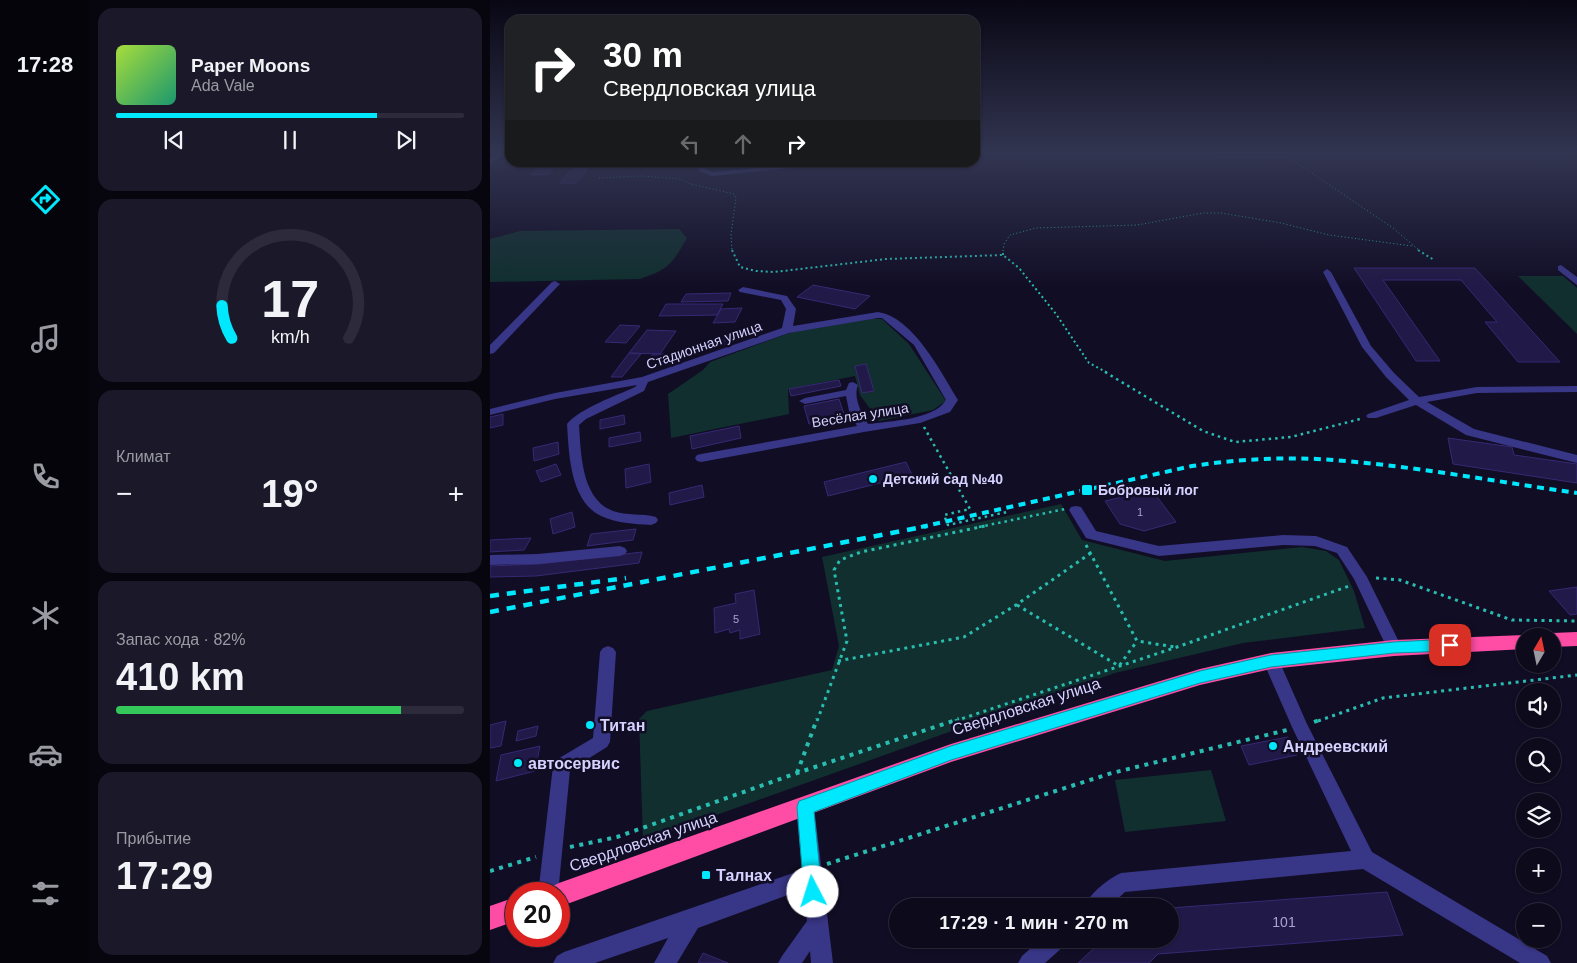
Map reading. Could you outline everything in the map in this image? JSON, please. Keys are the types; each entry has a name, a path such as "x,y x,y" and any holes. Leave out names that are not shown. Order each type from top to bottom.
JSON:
{"highway":[{"path":"1561,640 1577,640"},
{"name":"Свердловская улица","path":"570,891 951,753 1131,696 1200,677 1271,661 1394,648 1516,642"},
{"path":"490,918 505,913"}],"street":[{"path":"1561,268 1577,282"},
{"path":"1327,272 1367,347 1390,375 1417,401 1470,432 1577,459"},
{"path":"490,351 555,284"},
{"path":"743,290 784,298 791,308 788,330"},
{"name":"Стадионная улица","path":"490,412 555,396 644,380 788,330 878,315 885,316 918,343"},
{"name":"Весёлая улица","path":"701,458 864,428 920,420 946,410 952,400 918,343"},
{"path":"644,380 640,389 582,417 573,424 574,447 582,484 599,509 620,518 651,520"},
{"path":"805,401 852,388 855,411 864,428"},
{"path":"1372,416 1417,401 1477,390 1577,389"},
{"path":"1071,513 1091,535 1159,551 1282,540 1316,542 1342,550 1360,577 1394,648"},
{"path":"490,560 620,551"},
{"path":"549,882 562,766 602,742 608,652"},
{"path":"1271,661 1300,727 1365,859 1540,963"},
{"path":"805,807 822,963"},
{"path":"1104,898 1121,884 1365,859"},
{"path":"564,963 691,920 811,873"},
{"path":"666,963 691,920"},
{"path":"789,963 817,925"},
{"path":"1030,963 1047,948"}],"path":[{"path":"736,198 731,232 732,255 740,267 756,271 774,272 886,259 1003,255 1019,268 1056,314 1089,363 1139,391 1203,431 1235,442 1290,437 1372,416"},
{"path":"1349,198 1393,228 1412,246 1434,260"},
{"path":"1003,255 1004,244 1010,235 1036,228 1137,225 1203,214 1221,213 1281,223 1329,235 1412,246"},
{"path":"920,420 970,509 944,515 948,525 1006,512"},
{"path":"796,773 847,641 834,570 840,560 861,552 1061,509 1071,513"},
{"path":"1061,509 1071,513"},
{"path":"1081,538 1091,553 1137,641"},
{"path":"838,661 964,637 1091,553"},
{"path":"490,871 551,852 617,837 796,773 1177,647 1353,584 1360,577 1400,580 1512,620 1577,621"},
{"path":"1016,604 1119,666"},
{"path":"1137,641 1177,647"},
{"path":"1119,666 1137,641"},
{"path":"811,873 1112,773 1300,727 1383,698 1577,675"}],"green space":[{"path":"679,229 687,238 673,260 664,268 640,279 490,282 490,239 520,231"},
{"path":"1518,276 1563,276 1577,288 1577,334"},
{"path":"870,319 882,319 909,344 946,401 933,410 879,421 860,395 855,376 788,389 789,414 671,438 668,394 703,370 710,362 792,332"},
{"path":"1061,504 1082,540 1165,561 1302,547 1326,551 1339,560 1354,591 1365,628 1243,643 1115,673 643,841 639,719 647,711 832,670 839,646 822,557"},
{"path":"1211,770 1226,821 1125,832 1115,780"}],"building":[{"path":"1354,268 1475,268 1560,362 1518,362 1485,322 1497,322 1461,280 1383,280 1440,361 1416,361"},
{"path":"813,285 870,296 855,309 797,297"},
{"path":"731,293 728,301 681,302 686,294"},
{"path":"666,304 723,304 717,315 659,316"},
{"path":"742,308 735,322 713,323 721,309"},
{"path":"620,325 640,326 626,343 605,342"},
{"path":"647,330 676,331 660,354 629,353"},
{"path":"745,333 748,336 686,358 682,354"},
{"path":"629,353 641,354 622,377 611,377"},
{"path":"653,354 664,354 659,361 648,360"},
{"path":"866,364 874,391 862,393 855,366"},
{"path":"839,380 841,386 791,396 789,389"},
{"path":"839,399 845,417 809,424 804,406"},
{"path":"503,414 503,425 490,428 490,417"},
{"path":"624,415 625,424 600,429 600,420"},
{"path":"739,426 741,438 692,449 690,436"},
{"path":"640,432 641,441 609,447 609,438"},
{"path":"1448,438 1512,447 1514,455 1577,464 1577,483 1453,464"},
{"path":"558,442 559,454 534,461 533,448"},
{"path":"906,462 912,475 828,496 824,482"},
{"path":"556,464 561,475 541,482 536,471"},
{"path":"649,464 651,482 626,488 625,469"},
{"path":"702,485 704,497 670,505 669,493"},
{"path":"1152,490 1176,522 1144,531 1120,524 1105,501"},
{"path":"572,512 575,527 553,534 550,519"},
{"path":"636,529 633,540 587,546 591,534"},
{"path":"531,538 524,550 490,552 490,540"},
{"path":"642,552 639,563 536,576 490,577 490,566 539,564"},
{"path":"1577,587 1577,614 1570,615 1549,591"},
{"path":"754,590 760,634 740,639 740,630 730,633 729,629 715,633 714,608 736,603 735,594"},
{"path":"506,721 501,746 490,748 490,725"},
{"path":"538,726 536,736 516,741 518,731"},
{"path":"1288,737 1297,755 1249,765 1241,746"},
{"name":"автосервис","path":"540,746 535,771 496,781 501,755"},
{"path":"1387,892 1403,935 1158,954 1149,963 1078,963 1094,948 1179,948 1179,907"},
{"path":"703,953 728,963 698,963"}],"railway":[{"path":"921,527 1192,466 1286,458 1350,461 1447,473 1577,493"},
{"path":"490,612 927,526"},
{"path":"490,596 626,578"}],"place":[{"name":"Детский сад №40","path":"873,479"},
{"name":"Бобровый лог","path":"1087,490"},
{"name":"Титан","path":"590,725"},
{"name":"Андреевский","path":"1273,746"},
{"name":"автосервис","path":"518,763"},
{"name":"Талнах","path":"706,875"}],"route":[{"path":"813,892 805,807 951,753 1131,696 1200,677 1271,661 1394,648 1450,645"}]}
